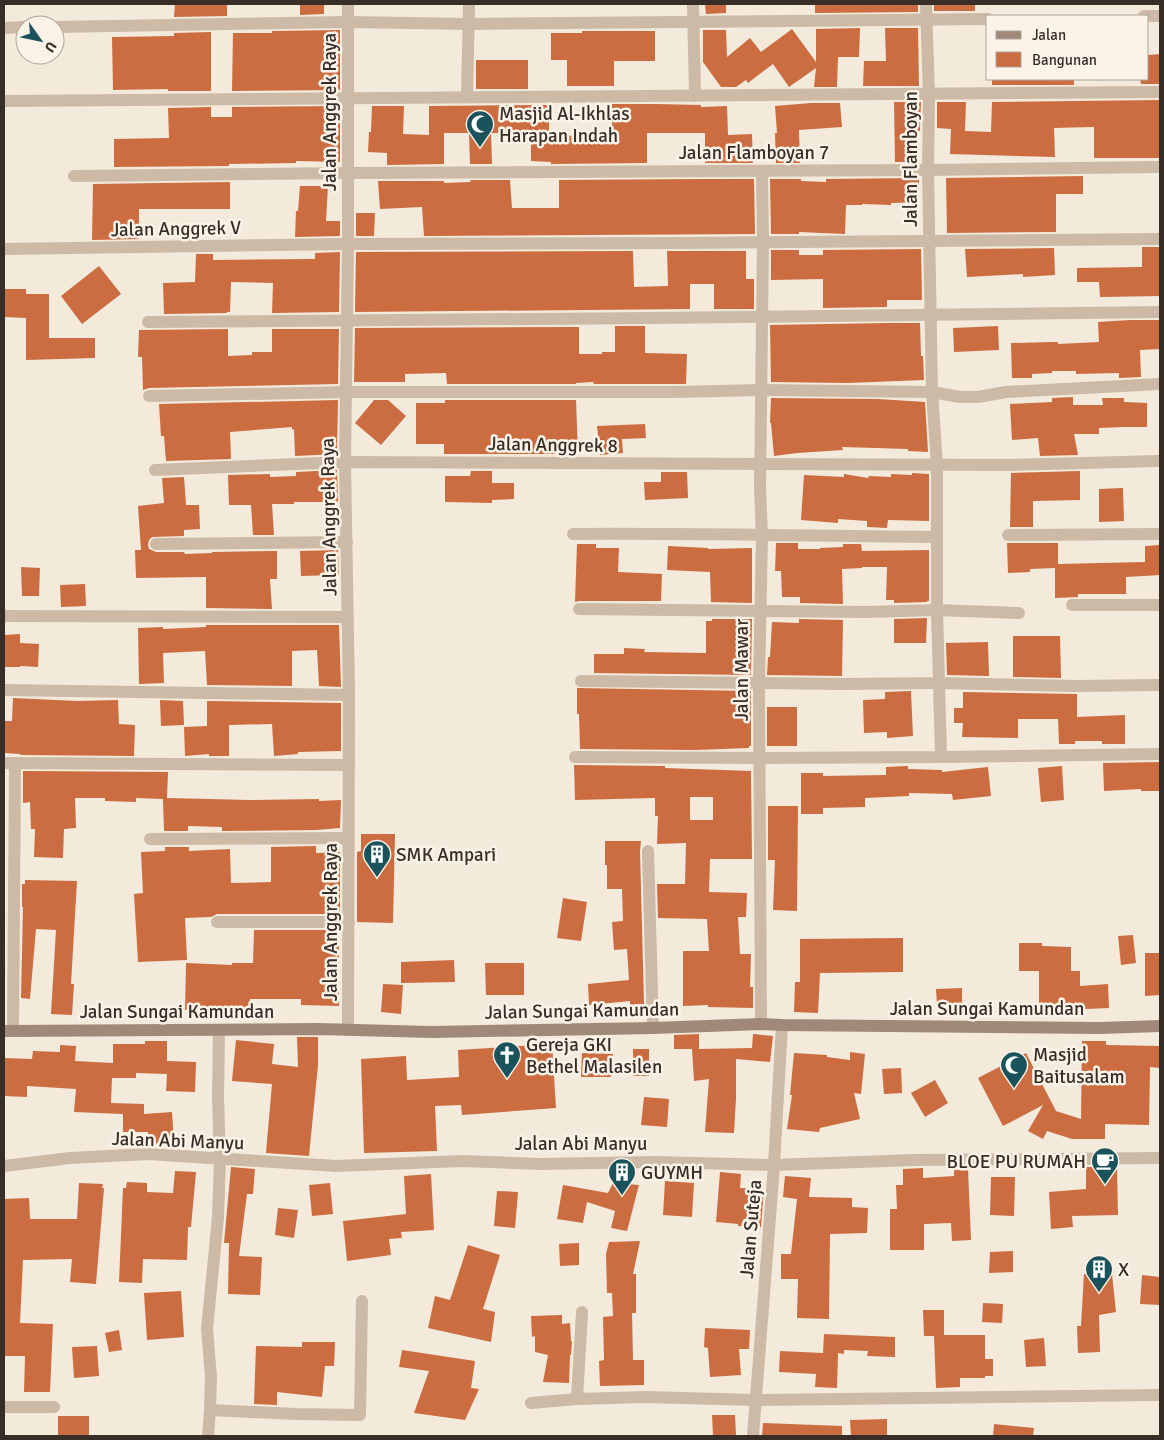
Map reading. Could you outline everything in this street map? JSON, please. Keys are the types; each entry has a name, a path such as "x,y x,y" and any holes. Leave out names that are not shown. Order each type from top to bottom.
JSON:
{"main road":[{"name":"Jalan Sungai Kamundan","path":"8,1031 219,1031 271,1029 432,1032 762,1024 1099,1028 1160,1026"}],"street":[{"name":"Jalan Anggrek Raya","path":"348,4 348,244 345,462 349,695 348,1030"},
{"path":"467,98 469,4"},
{"path":"693,4 695,96"},
{"name":"Jalan Flamboyan","path":"926,4 929,95 930,315 932,392 937,465 936,610 941,757"},
{"path":"65,27 348,22 469,24 694,23 986,19"},
{"path":"4,101 1160,92"},
{"name":"Jalan Flamboyan 7","path":"74,176 1160,167"},
{"name":"Jalan Mawar","path":"762,171 760,464 762,536 759,684 762,1024"},
{"name":"Jalan Anggrek V","path":"4,249 348,244 929,242 1160,239"},
{"path":"148,322 1160,312"},
{"path":"149,396 347,392 675,392 761,390 932,392 960,397 978,397 1006,392 1160,384"},
{"name":"Jalan Anggrek 8","path":"155,470 345,462 1010,465 1160,461"},
{"path":"573,534 661,533 762,536 937,537"},
{"path":"1008,535 1160,534"},
{"path":"156,544 347,542"},
{"path":"1072,605 1160,605"},
{"path":"579,609 867,612 936,610 1018,613"},
{"path":"4,616 348,617"},
{"path":"581,681 759,684 1160,685"},
{"path":"4,690 349,695"},
{"path":"575,757 760,758 1160,754"},
{"path":"8,1031 9,763 349,765"},
{"path":"150,839 348,838"},
{"path":"648,851 653,1028"},
{"path":"217,922 349,922"},
{"name":"Jalan Suteja","path":"753,1436 774,1164 782,1025"},
{"path":"208,1436 211,1378 207,1329 218,1218 220,1158 218,1098 219,1031"},
{"name":"Jalan Abi Manyu","path":"4,1166 70,1158 149,1154 336,1166 462,1161 540,1164 655,1162 774,1164 914,1160 1160,1158"},
{"path":"210,1410 360,1415 362,1302"},
{"path":"577,1400 582,1312"},
{"path":"531,1403 646,1397 756,1400 1160,1396"},
{"path":"4,1407 54,1406"}],"building":[{"path":"175,4 227,4 227,16 174,17"},
{"path":"300,4 324,4 324,14 300,15"},
{"path":"705,4 726,4 726,13 706,14"},
{"path":"815,4 918,4 918,12 815,13"},
{"path":"934,4 975,4 975,11 934,11"},
{"path":"860,28 859,57 838,57 837,87 814,87 816,68 789,87 773,64 748,83 746,80 736,87 721,87 703,62 703,30 726,30 727,57 750,38 761,52 792,29 816,62 816,29"},
{"path":"885,28 918,28 919,86 863,86 864,61 886,61"},
{"path":"340,30 340,90 232,91 233,33"},
{"path":"582,31 655,31 655,61 614,61 614,86 567,86 567,60 551,60 551,33 582,33"},
{"path":"211,32 211,91 168,91 168,89 113,90 112,37 174,36 174,33"},
{"path":"1160,54 1160,84 1141,84 1140,80 1149,80 1149,55"},
{"path":"476,60 528,60 528,89 476,89"},
{"path":"992,80 1074,80 1074,85 992,85"},
{"path":"1160,100 1160,158 1094,158 1094,127 1054,128 1055,157 950,154 951,129 937,128 937,102 966,102 965,131 991,132 992,102"},
{"path":"894,102 921,102 920,131 917,131 917,162 895,162"},
{"path":"840,103 842,127 799,130 800,163 776,163 775,133 777,133 775,106"},
{"path":"612,104 727,106 728,135 752,134 753,163 705,163 705,133 647,133 647,163 551,164 551,162 531,161 531,133 491,133 492,164 470,164 469,133 444,133 444,164 387,165 387,153 368,152 372,106 404,106 403,134 429,135 429,106 549,105 549,135 612,137"},
{"path":"340,106 340,162 296,161 296,163 229,164 229,166 114,167 114,139 169,138 168,108 211,107 211,117 232,117 232,107"},
{"path":"1083,176 1083,194 1056,194 1056,232 947,233 946,178"},
{"path":"919,178 919,202 891,203 891,205 846,205 845,234 799,232 799,234 771,234 770,179 801,179 801,181 826,182 826,179"},
{"path":"754,179 755,234 424,236 422,207 380,209 378,181 444,181 444,183 471,182 470,180 510,180 512,208 559,208 559,180"},
{"path":"230,182 230,209 139,209 139,239 92,240 93,184"},
{"path":"300,186 328,186 326,221 340,221 340,236 295,237 296,211 298,211"},
{"path":"356,213 375,213 374,236 356,236"},
{"path":"1142,247 1160,247 1160,296 1100,297 1099,282 1077,282 1077,268 1142,267"},
{"path":"1054,248 1055,275 1023,277 1023,274 967,277 965,249"},
{"path":"921,249 922,300 887,300 887,307 823,308 823,279 771,280 771,250 799,250 799,255 823,255 823,250"},
{"path":"633,251 634,287 668,286 667,251 746,251 746,279 754,279 754,309 714,309 714,284 690,284 690,309 355,312 356,252"},
{"path":"340,252 339,312 272,313 273,283 231,282 230,312 164,314 163,283 195,282 196,254 213,254 213,260 315,259 315,253"},
{"path":"99,266 121,294 82,324 61,296"},
{"path":"4,289 26,289 26,294 49,294 49,338 95,338 95,358 26,360 26,318 4,317"},
{"path":"1160,320 1160,349 1140,350 1141,377 1119,378 1119,373 1076,374 1076,371 1052,371 1052,373 1032,374 1032,378 1012,378 1011,343 1058,342 1058,344 1099,342 1098,322"},
{"path":"920,323 924,380 848,383 771,382 770,325"},
{"path":"615,326 645,326 645,353 687,354 686,384 594,384 593,382 576,384 447,384 446,373 405,374 405,382 354,382 355,328 579,327 579,354 602,354 602,352 615,352"},
{"path":"998,326 999,350 954,352 953,328"},
{"path":"228,329 228,356 252,355 252,352 272,352 272,329 339,329 338,384 149,388 143,390 142,357 138,357 139,330"},
{"path":"1073,397 1073,405 1103,405 1102,398 1124,398 1124,402 1147,403 1147,427 1099,428 1099,434 1074,434 1078,455 1040,456 1038,438 1012,440 1010,404 1052,402 1052,398"},
{"path":"771,398 878,399 925,402 928,452 908,451 908,449 842,447 843,450 774,456 770,423"},
{"path":"338,400 337,454 295,456 294,429 292,430 292,427 230,432 231,459 166,461 164,436 161,436 159,404"},
{"path":"374,400 388,400 406,416 381,445 355,423"},
{"path":"445,400 576,400 578,454 444,454 444,444 416,444 416,403 445,403"},
{"path":"645,424 646,438 622,439 623,453 600,455 597,426"},
{"path":"337,470 338,502 272,504 274,535 253,535 251,505 229,505 228,475 270,474 270,477 296,476 296,472"},
{"path":"471,471 492,471 492,483 514,483 514,499 492,500 492,503 445,502 445,476 470,476"},
{"path":"1080,471 1080,500 1033,501 1033,527 1010,527 1011,473"},
{"path":"661,472 687,472 688,498 645,500 644,482 661,482"},
{"path":"912,473 929,474 929,521 888,520 887,528 867,527 867,521 838,519 838,523 801,520 804,475 844,477 844,474 868,478 869,476 891,477 891,474 912,475"},
{"path":"184,477 186,505 199,505 200,529 184,530 184,536 152,537 149,540 149,549 156,552 184,552 185,554 277,551 277,579 270,579 272,609 206,608 206,577 136,578 135,550 141,550 138,506 164,503 162,478"},
{"path":"1123,488 1124,521 1099,522 1099,489"},
{"path":"776,543 798,543 798,549 820,549 843,547 843,544 861,544 862,551 929,550 929,601 894,603 894,600 886,600 887,567 842,569 843,604 800,603 800,597 782,597 781,571 775,571"},
{"path":"1007,543 1058,543 1058,564 1145,562 1145,546 1160,545 1160,575 1126,577 1126,594 1078,594 1078,597 1055,598 1055,568 1030,569 1030,572 1008,573"},
{"path":"577,544 596,544 596,548 619,548 618,572 662,574 661,601 575,602"},
{"path":"668,546 708,549 752,548 752,603 711,602 710,572 667,570"},
{"path":"338,550 339,575 301,576 300,551"},
{"path":"21,567 40,568 39,596 22,596"},
{"path":"85,584 86,606 61,607 60,585"},
{"path":"927,618 926,643 894,643 894,619"},
{"path":"712,619 752,619 751,675 594,673 594,654 624,654 624,648 645,649 644,652 706,653 706,621 712,621"},
{"path":"799,619 843,620 842,676 767,675 772,622 799,623"},
{"path":"206,625 339,625 341,687 319,686 317,650 292,651 292,686 207,685 205,651 163,653 164,683 139,684 138,628 163,627 163,629 206,627"},
{"path":"20,634 20,643 39,644 38,667 4,667 4,635"},
{"path":"1013,636 1060,636 1061,678 1013,677"},
{"path":"988,642 989,676 947,675 946,643"},
{"path":"577,688 751,691 751,746 749,748 695,750 580,749"},
{"path":"911,691 913,736 887,738 887,732 864,733 863,700 885,699 885,692"},
{"path":"963,692 1077,694 1077,717 1125,715 1125,744 1102,744 1102,741 1075,741 1075,744 1059,744 1058,719 1018,719 1018,738 962,737 963,723 954,723 954,708 963,708"},
{"path":"13,698 77,701 118,700 119,724 135,725 134,756 21,755 4,753 4,721 12,721"},
{"path":"160,700 183,701 184,725 161,726"},
{"path":"207,701 341,703 341,751 298,752 298,754 274,756 272,724 229,725 229,756 209,756 209,754 185,756 184,727 207,726"},
{"path":"767,707 797,707 797,746 767,746"},
{"path":"1160,762 1160,791 1141,791 1141,789 1104,791 1103,763"},
{"path":"574,765 665,766 665,768 751,771 752,859 710,859 709,892 747,893 746,917 738,917 740,954 751,954 750,987 753,987 753,1008 708,1007 708,1005 683,1006 683,951 709,951 707,919 658,918 657,884 685,884 686,843 657,844 658,816 655,816 655,798 575,800","holes":["690,797 713,797 713,820 690,820"]},
{"path":"908,766 908,769 942,770 942,772 988,767 991,796 953,800 952,794 909,793 909,796 865,798 865,807 823,808 823,814 801,814 801,773 823,773 823,776 886,775 886,767"},
{"path":"1062,766 1064,800 1041,802 1038,768"},
{"path":"23,771 168,772 167,798 341,800 340,828 222,831 222,827 188,826 188,831 164,831 163,799 136,798 136,802 105,801 105,798 75,798 76,828 64,829 63,858 34,857 35,829 31,829 30,802 23,803"},
{"path":"768,806 798,806 797,911 773,910 775,860 768,860"},
{"name":"SMK Ampari","path":"361,834 395,834 393,923 357,922 357,852 361,851"},
{"path":"605,841 641,841 644,1004 630,1005 630,1001 589,1005 588,984 629,980 627,949 614,950 612,922 623,921 622,889 607,889"},
{"path":"316,846 316,853 340,852 340,914 217,914 211,917 185,918 187,960 138,962 134,894 143,893 141,852 165,851 165,847 189,847 189,851 230,849 231,883 271,882 271,847"},
{"path":"25,880 77,881 71,984 74,984 72,1015 51,1014 56,930 36,929 30,999 21,998 22,884 25,884"},
{"path":"563,898 587,902 581,941 557,938"},
{"path":"254,930 339,930 339,1006 301,1005 301,999 250,999 250,1008 230,1007 229,1012 185,1010 186,963 232,965 232,963 253,963"},
{"path":"1133,935 1136,963 1121,965 1118,936"},
{"path":"903,938 903,972 820,973 818,1013 794,1012 795,982 800,982 800,939"},
{"path":"1019,943 1042,943 1042,946 1071,947 1071,971 1080,971 1080,986 1108,984 1109,1008 1039,1011 1039,971 1019,971"},
{"path":"1145,953 1160,953 1160,995 1145,996"},
{"path":"454,960 455,982 401,983 401,962"},
{"path":"485,963 524,963 524,995 486,995"},
{"path":"383,984 403,985 401,1014 381,1012"},
{"path":"962,988 962,1003 937,1004 936,989"},
{"path":"699,1034 699,1049 752,1048 753,1034 773,1036 770,1062 736,1059 734,1133 705,1132 709,1079 694,1081 692,1049 674,1049 674,1035"},
{"path":"297,1037 318,1037 318,1065 309,1156 266,1153 272,1084 232,1081 236,1040 274,1044 272,1064 298,1067"},
{"path":"145,1041 167,1041 167,1061 196,1062 195,1092 166,1091 167,1074 136,1073 136,1078 112,1078 111,1103 144,1104 144,1114 172,1112 174,1142 149,1144 148,1132 123,1132 123,1114 74,1112 76,1089 27,1086 27,1097 4,1096 4,1058 32,1059 33,1051 60,1052 60,1045 76,1046 75,1061 113,1063 113,1044 145,1044"},
{"path":"1082,1041 1106,1041 1106,1045 1160,1046 1160,1068 1150,1067 1149,1125 1105,1124 1105,1139 1072,1139 1047,1131 1043,1139 1028,1131 1043,1105 1003,1126 978,1078 1026,1053 1056,1111 1081,1119"},
{"path":"552,1044 556,1108 462,1115 461,1105 435,1106 437,1151 364,1153 361,1059 406,1056 407,1080 459,1077 458,1050"},
{"path":"633,1049 649,1049 649,1076 633,1076"},
{"path":"850,1052 865,1054 861,1094 854,1093 860,1119 820,1128 819,1132 787,1129 792,1095 790,1095 794,1053 827,1055 827,1057 850,1060"},
{"path":"582,1053 613,1054 611,1077 581,1077"},
{"path":"901,1068 902,1093 884,1094 882,1069"},
{"path":"935,1080 948,1103 925,1117 911,1093"},
{"path":"644,1097 669,1099 667,1127 641,1125"},
{"path":"231,1167 255,1169 253,1194 247,1194 239,1256 262,1257 260,1295 228,1294 229,1243 224,1243"},
{"path":"1086,1167 1117,1167 1118,1215 1072,1216 1073,1227 1051,1229 1049,1192 1086,1189"},
{"path":"923,1168 923,1178 954,1176 954,1170 968,1169 971,1240 952,1241 951,1223 924,1224 924,1250 890,1250 890,1209 897,1209 896,1185 903,1185 903,1169"},
{"path":"175,1171 196,1172 191,1227 188,1227 187,1260 143,1259 142,1283 119,1282 123,1188 126,1188 127,1182 147,1183 147,1192 173,1193"},
{"path":"720,1172 741,1174 740,1188 764,1189 761,1227 738,1226 738,1224 716,1222"},
{"path":"431,1174 434,1230 401,1232 402,1238 389,1239 391,1255 347,1261 343,1221 406,1214 404,1176"},
{"path":"785,1176 811,1178 809,1197 852,1198 852,1207 868,1208 867,1233 830,1234 829,1319 797,1318 798,1279 781,1279 781,1254 791,1254 797,1199 783,1197"},
{"path":"991,1177 1015,1177 1014,1216 990,1215"},
{"path":"665,1181 694,1183 692,1217 663,1215"},
{"path":"79,1183 103,1184 102,1188 104,1188 96,1284 70,1282 72,1259 23,1260 20,1323 53,1324 50,1392 24,1392 25,1356 4,1356 4,1199 29,1198 30,1219 77,1219"},
{"path":"330,1183 333,1214 312,1216 309,1185"},
{"path":"613,1183 639,1185 627,1231 611,1228 615,1211 587,1202 583,1223 557,1219 563,1185 608,1193"},
{"path":"497,1191 518,1192 515,1228 494,1226"},
{"path":"278,1208 298,1210 294,1238 275,1235"},
{"path":"640,1241 633,1274 636,1274 636,1313 632,1313 633,1360 644,1360 644,1385 600,1386 599,1361 604,1360 603,1317 613,1316 612,1293 607,1293 606,1254 609,1242"},
{"path":"579,1243 579,1265 560,1266 559,1244"},
{"path":"468,1245 500,1255 483,1309 495,1312 491,1342 428,1328 435,1296 450,1300"},
{"path":"1013,1251 1013,1272 989,1273 990,1252"},
{"name":"X","path":"1084,1274 1112,1274 1116,1312 1099,1315 1100,1352 1078,1353 1077,1326 1081,1326"},
{"path":"1142,1275 1160,1277 1160,1305 1140,1304"},
{"path":"181,1291 184,1337 147,1340 144,1293"},
{"path":"983,1303 1003,1304 1002,1323 982,1322"},
{"path":"923,1310 944,1310 944,1335 985,1335 985,1359 993,1359 993,1376 985,1376 985,1378 960,1378 960,1387 936,1388 934,1336 924,1336"},
{"path":"562,1315 562,1324 570,1323 572,1341 569,1383 543,1382 548,1355 535,1352 535,1336 532,1337 531,1316"},
{"path":"705,1328 750,1330 749,1349 739,1349 741,1375 710,1377 708,1348 704,1347"},
{"path":"119,1330 122,1350 109,1352 105,1333"},
{"path":"824,1334 895,1337 895,1357 867,1356 868,1351 844,1350 844,1354 838,1353 837,1388 815,1387 816,1374 779,1372 780,1351 823,1353"},
{"path":"1044,1338 1046,1366 1026,1367 1024,1340"},
{"path":"302,1342 335,1342 334,1366 325,1366 322,1397 277,1392 277,1405 254,1404 256,1346 302,1347"},
{"path":"97,1346 99,1376 74,1378 72,1347"},
{"path":"402,1350 475,1361 471,1388 479,1389 465,1420 414,1413 429,1371 399,1367"},
{"path":"712,1415 735,1415 736,1436 713,1436"},
{"path":"58,1416 89,1416 89,1436 58,1436"},
{"path":"887,1419 887,1436 851,1436 850,1420"},
{"path":"763,1423 842,1426 842,1436 762,1436"},
{"path":"994,1424 1034,1428 1033,1436 993,1436"}],"place":[{"name":"Masjid Al-Ikhlas Harapan Indah","path":"480,148"},
{"name":"SMK Ampari","path":"377,878"},
{"name":"Gereja GKI Bethel Malasilen","path":"507,1079"},
{"name":"Masjid Baitusalam","path":"1014,1089"},
{"name":"BLOE PU RUMAH","path":"1105,1185"},
{"name":"GUYMH","path":"622,1196"},
{"name":"X","path":"1099,1293"}]}
